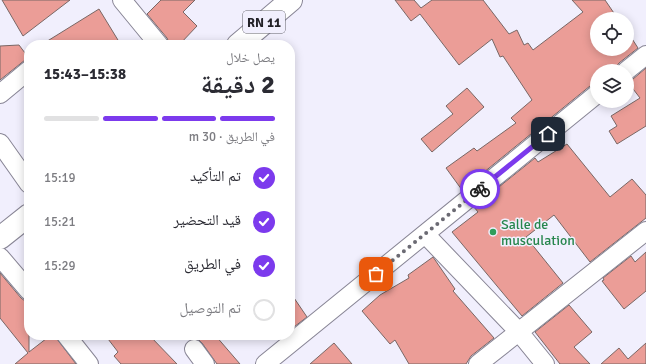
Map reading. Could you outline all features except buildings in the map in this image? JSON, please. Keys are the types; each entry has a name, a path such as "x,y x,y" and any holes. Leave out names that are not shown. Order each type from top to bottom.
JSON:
{"main road":[{"name":"RN 11","path":"244,40 290,0"},
{"path":"0,238 24,219"}],"street":[{"path":"122,0 155,40"},
{"path":"634,65 646,55"},
{"path":"0,94 24,74"},
{"path":"295,340 590,100"},
{"path":"2,150 24,178"},
{"path":"478,364 646,231"},
{"path":"425,234 519,332 545,364"},
{"path":"0,257 24,285"},
{"path":"70,340 89,364"},
{"path":"265,364 295,340"},
{"path":"194,349 205,364"}],"way so far":[{"path":"376,274 480,189"}],"place":[{"name":"Salle de musculation","path":"493,232"}],"route":[{"path":"480,189 548,134"}]}
